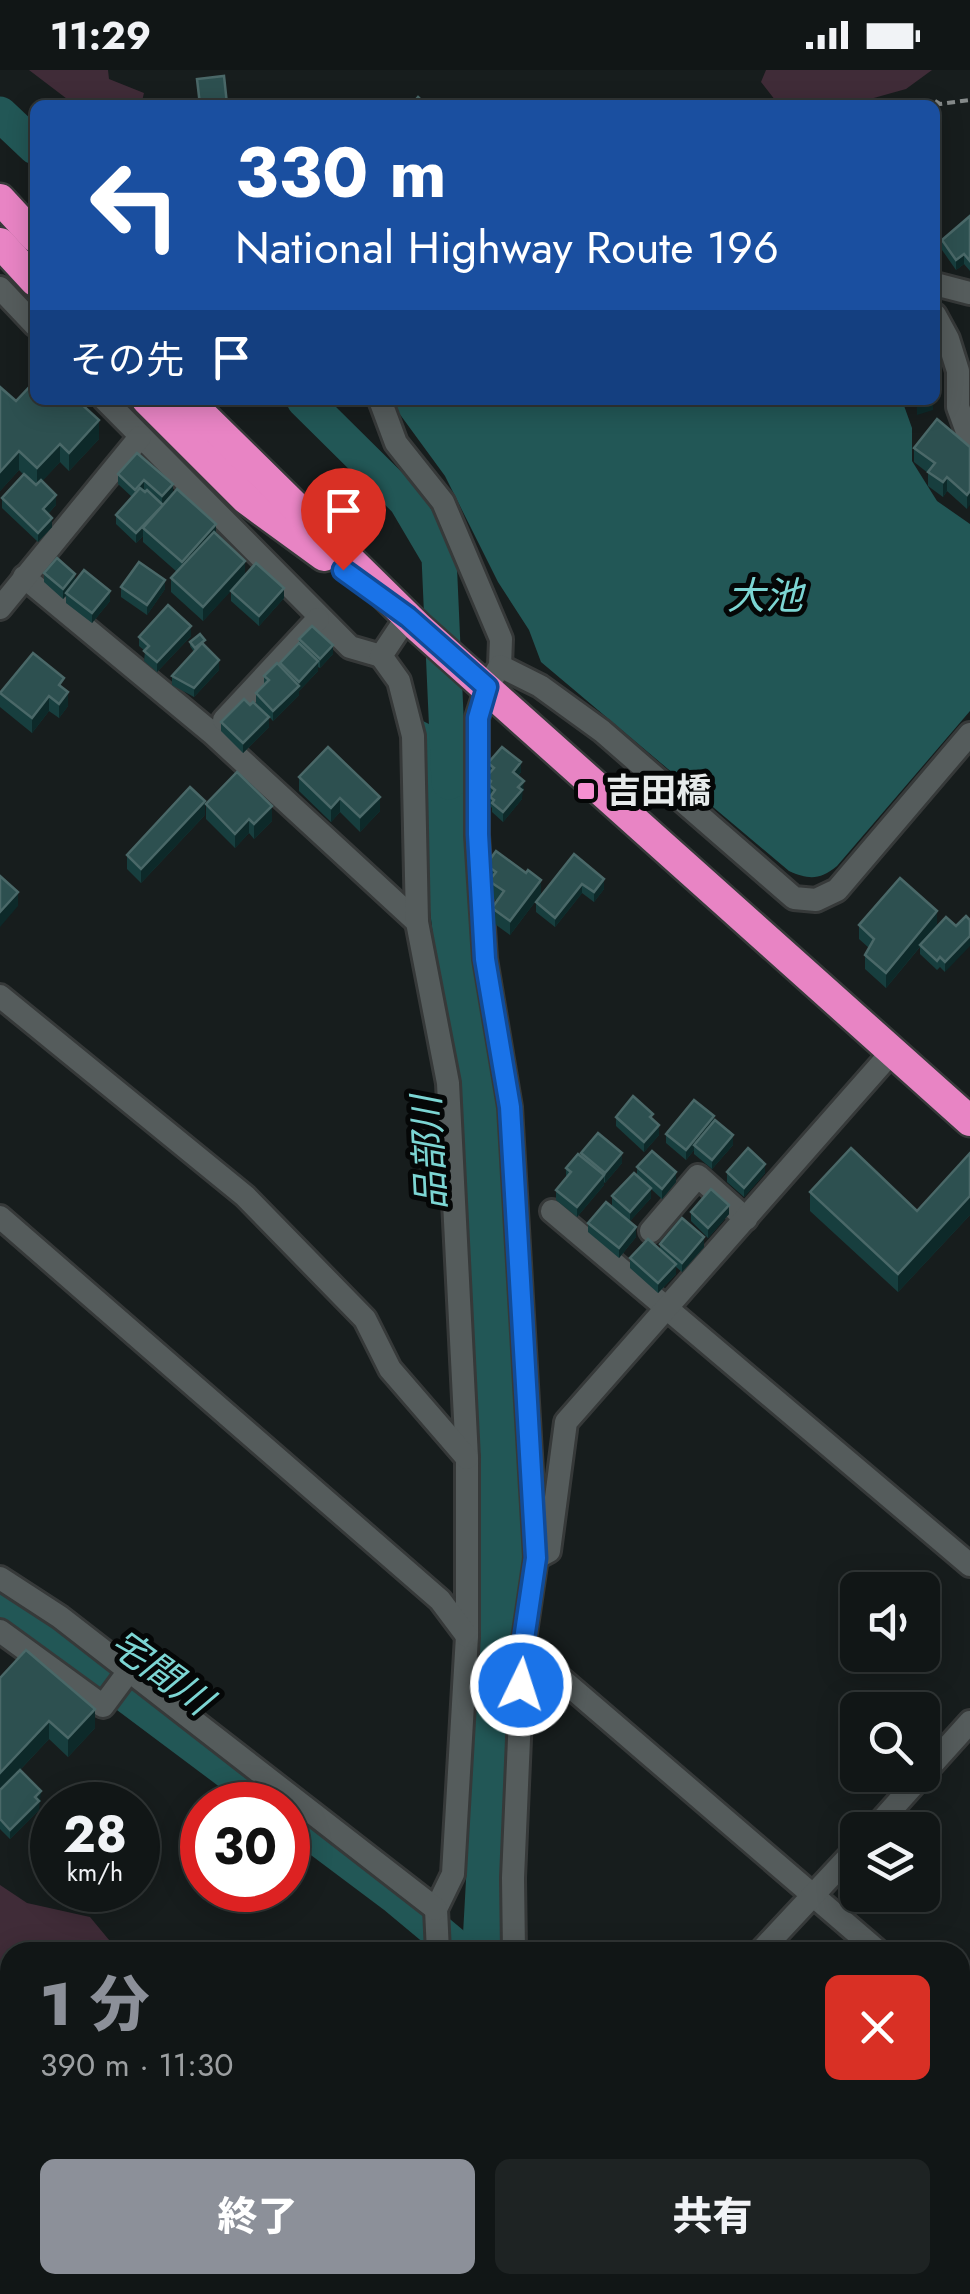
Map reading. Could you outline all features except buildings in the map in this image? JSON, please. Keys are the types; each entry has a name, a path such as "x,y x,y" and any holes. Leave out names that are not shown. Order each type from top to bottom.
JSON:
{"highway":[{"path":"0,199 30,232"},
{"path":"0,244 30,276"},
{"path":"151,405 246,499 413,622"},
{"path":"192,405 413,622 458,662 493,677 891,1053 970,1121"}],"street":[{"path":"940,285 970,294"},
{"path":"0,288 30,321"},
{"path":"940,324 964,369 958,407 970,440"},
{"path":"110,405 350,647 381,656 399,681 414,736 417,922 448,1082 467,1458 467,1636 452,1874 436,1909 438,1942"},
{"path":"382,405 396,443 443,502 501,640 478,718 478,852 485,959 510,1107 536,1558 523,1646 514,1942"},
{"path":"0,608 140,437"},
{"path":"24,578 212,733 417,922"},
{"path":"212,733 320,617"},
{"path":"381,656 413,622"},
{"path":"493,677 540,686 602,731 794,898 816,900 837,890 970,734"},
{"path":"0,996 246,1196 365,1319 390,1369 467,1458"},
{"path":"536,1558 550,1551 566,1422 891,1053"},
{"path":"651,1231 698,1176 746,1219"},
{"path":"552,1211 970,1565"},
{"path":"0,1217 440,1600 467,1636"},
{"path":"0,1578 60,1617 436,1909"},
{"path":"0,1631 103,1706 129,1671"},
{"path":"523,1646 867,1942"},
{"path":"889,1812 970,1722"},
{"path":"770,1942 840,1867"}],"path":[{"path":"940,104 970,100"}],"shaded area":[{"path":"29,70 108,70 109,79 144,93 142,100 68,100"},
{"path":"766,70 932,70 906,89 867,100 775,100 761,82"},
{"path":"0,1885 30,1904 30,1912 68,1912 90,1917 111,1942 0,1942"}],"water":[{"name":"大池","path":"396,405 904,405 912,428 912,461 937,501 970,524 970,711 837,866 814,877 789,871 541,662 529,630 498,582 445,476"},
{"path":"423,721 468,744 503,1118 524,1506 511,1942 463,1942 467,1742 442,1014 427,884"}],"waterway":[{"name":"品部川","path":"0,114 30,142"},
{"name":"品部川","path":"309,405 406,501 439,557 449,782"},
{"name":"宅間川","path":"0,1608 74,1656 242,1782"},
{"name":"宅間川","path":"310,1832 450,1942"}],"place":[{"name":"吉田橋","path":"586,791"}],"route":[{"path":"343,570 408,617 487,687 478,718 478,834 485,959 510,1107 536,1558 521,1685"}]}
